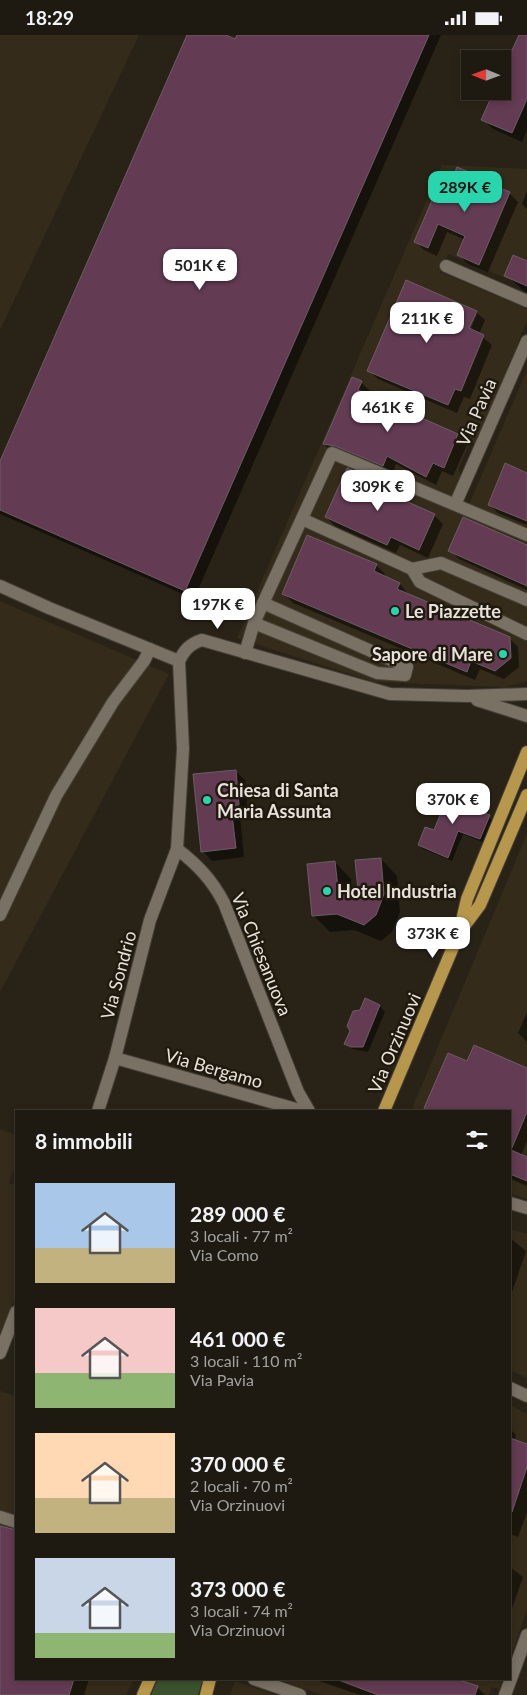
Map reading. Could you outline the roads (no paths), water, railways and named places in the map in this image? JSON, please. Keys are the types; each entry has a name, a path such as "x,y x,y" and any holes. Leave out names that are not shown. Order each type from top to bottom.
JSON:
{"main road":[{"name":"Via Orzinuovi","path":"384,1110 459,933 466,899 527,752"},
{"name":"Via Orzinuovi","path":"459,933 480,905 527,795"},
{"path":"143,1695 150,1680"},
{"path":"206,1695 210,1680"}],"street":[{"path":"446,266 527,301"},
{"name":"Via Pavia","path":"458,499 527,341"},
{"path":"245,653 254,623 332,453 527,535"},
{"path":"302,519 412,569 420,582 527,633"},
{"path":"412,569 441,563 527,601"},
{"path":"0,585 49,608 179,661"},
{"path":"254,623 377,673 405,675 407,667 263,603"},
{"path":"177,849 183,749 179,661 191,643 202,640 390,694 467,697 527,694"},
{"path":"0,915 56,796 113,702 144,661 150,649"},
{"path":"467,697 527,716"},
{"name":"Via Sondrio","path":"98,1110 115,1057 150,920 177,849"},
{"name":"Via Chiesanuova","path":"177,849 197,865 214,884 224,903 298,1092 308,1110"},
{"name":"Via Bergamo","path":"115,1057 300,1110"},
{"path":"511,1203 527,1208"},
{"path":"0,1353 15,1315"},
{"path":"511,1388 527,1396"},
{"path":"0,1517 15,1522"},
{"path":"511,1679 527,1635"},
{"path":"257,1680 300,1695"},
{"path":"505,1695 510,1680"}],"place":[{"name":"Le Piazzette","path":"395,611"},
{"name":"Sapore di Mare","path":"503,654"},
{"name":"Chiesa di Santa Maria Assunta","path":"207,800"},
{"name":"Hotel Industria","path":"327,891"}]}
